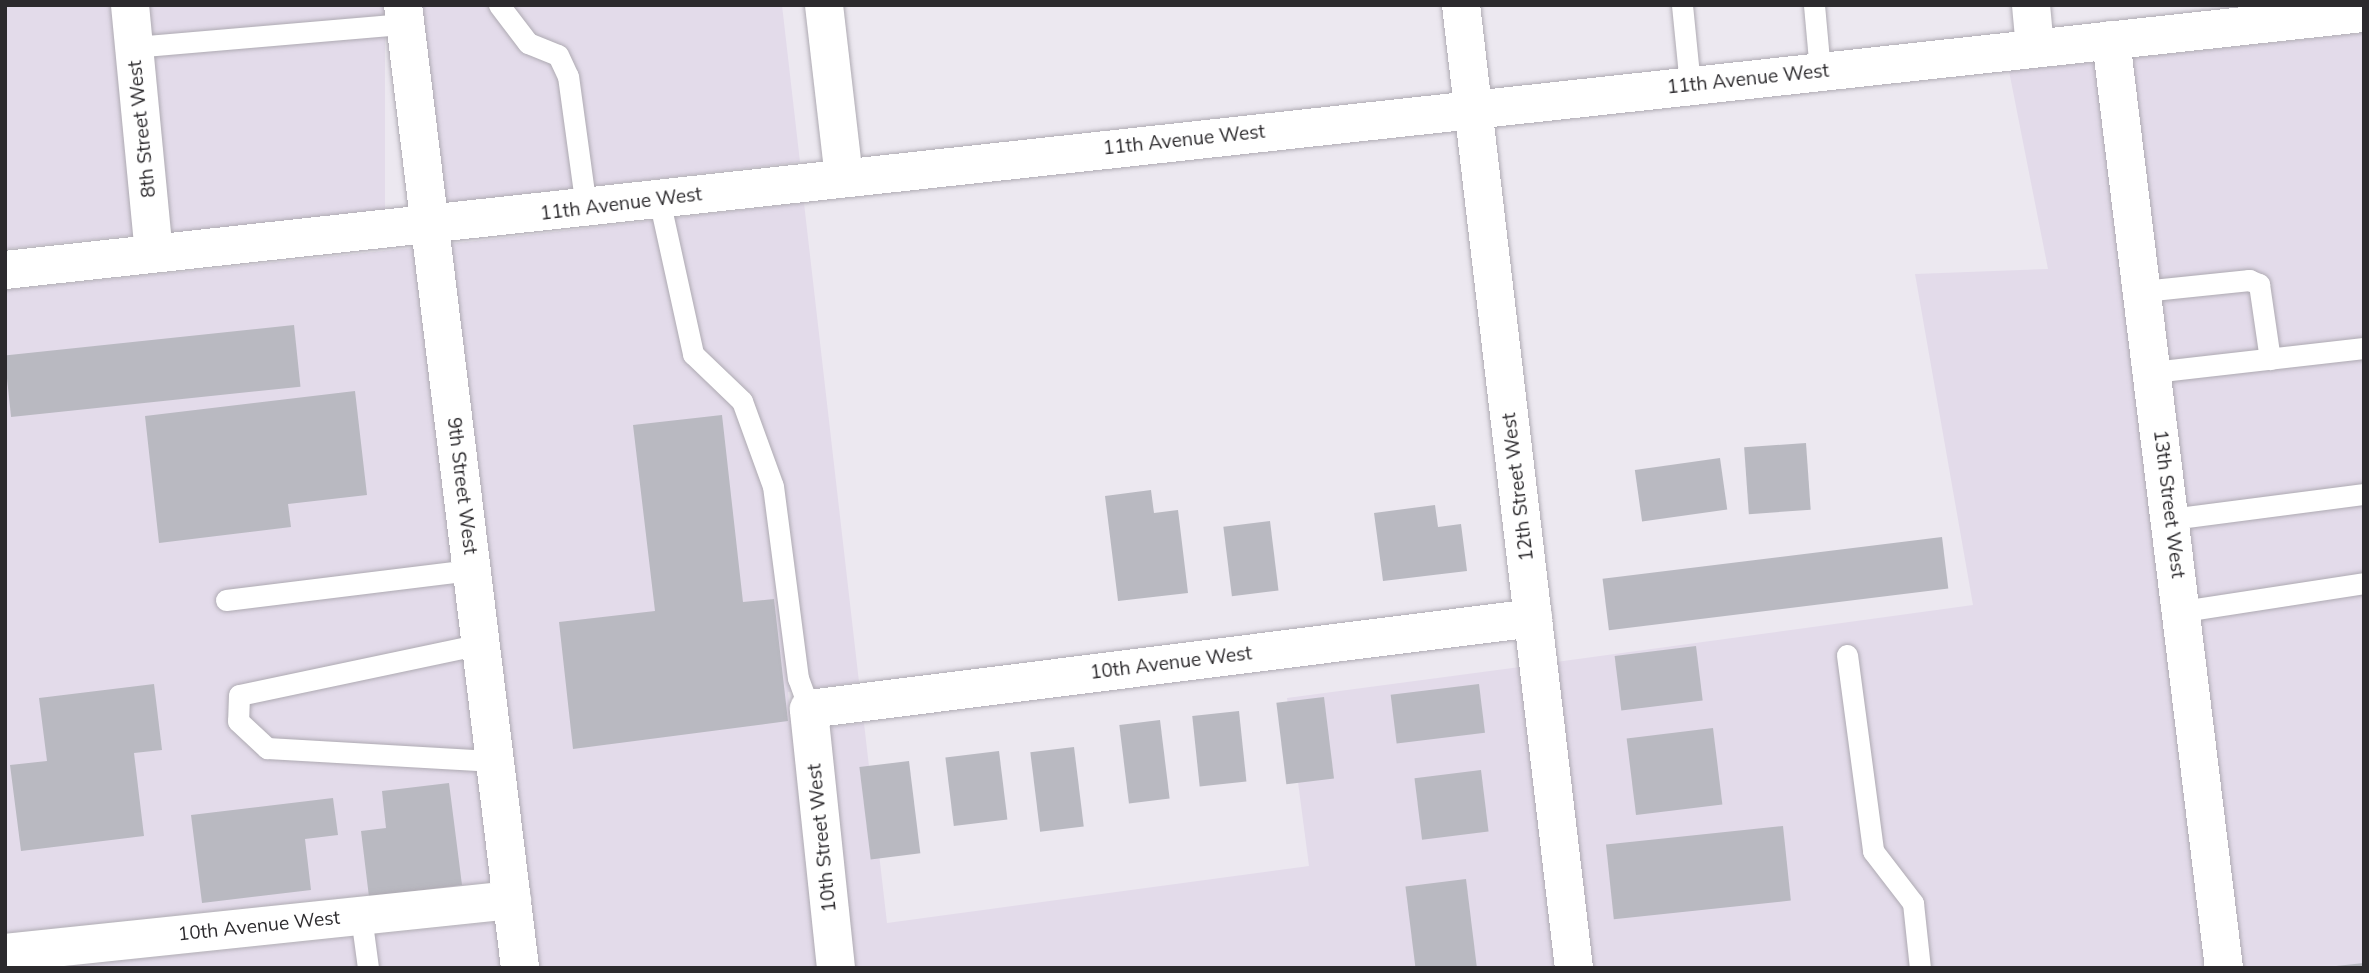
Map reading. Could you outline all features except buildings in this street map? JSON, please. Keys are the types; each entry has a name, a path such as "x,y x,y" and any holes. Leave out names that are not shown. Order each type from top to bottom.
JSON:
{"street":[{"name":"8th Street West","path":"130,5 154,253"},
{"path":"824,5 844,178"},
{"name":"12th Street West","path":"1461,5 1574,968"},
{"path":"2031,5 2035,48"},
{"name":"11th Avenue West","path":"5,270 2364,13"},
{"name":"9th Street West","path":"404,15 520,968"},
{"name":"13th Street West","path":"2111,40 2183,611 2224,968"},
{"name":"10th Avenue West","path":"809,709 1533,618"},
{"name":"10th Street West","path":"809,709 836,968"},
{"name":"10th Avenue West","path":"5,953 512,900"}],"lane":[{"path":"499,5 528,43 558,55 568,76 586,208"},
{"path":"1682,5 1690,85"},
{"path":"1814,5 1820,71"},
{"path":"134,47 404,15"},
{"path":"659,199 693,354 741,401 773,486 797,678 809,709"},
{"path":"2143,291 2249,281 2259,284 2270,359"},
{"path":"2153,372 2364,348"},
{"path":"2171,519 2364,494"},
{"path":"226,600 472,570"},
{"path":"2183,611 2364,583"},
{"path":"481,644 239,695 238,721 267,748 495,761"},
{"path":"1847,655 1873,851 1913,903 1920,968"},
{"path":"361,916 368,968"}],"shaded area":[{"path":"5,5 112,5 134,235 5,249"},
{"path":"148,5 385,5 385,232 148,232"},
{"path":"421,5 782,5 800,162 444,203"},
{"path":"2364,33 2364,968 2242,968 2132,58"},
{"path":"2096,62 2206,968 1592,968 1556,662 1973,605 1915,274 2048,269 2009,71"},
{"path":"804,203 859,682 788,692 817,968 538,968 449,244"},
{"path":"413,248 492,882 5,933 5,290"},
{"path":"1520,667 1555,968 854,968 829,727 864,723 887,923 1309,866 1287,698"},
{"path":"496,922 501,968 54,968"}]}
